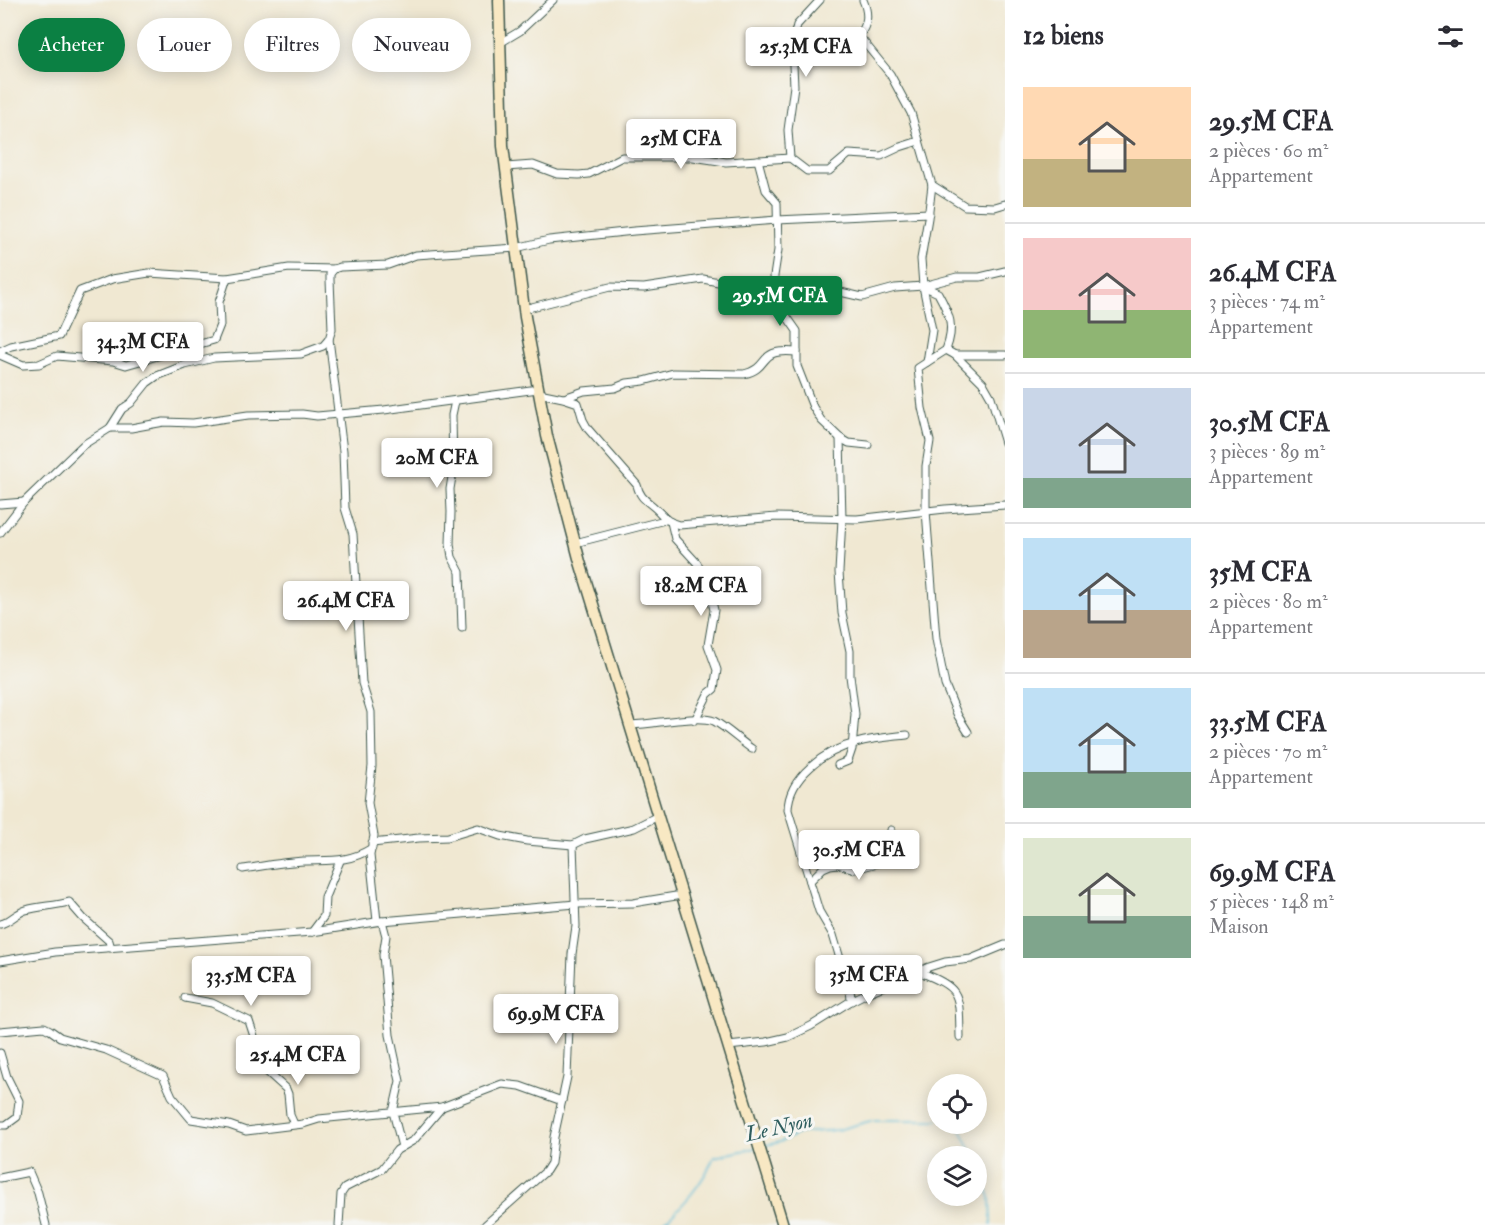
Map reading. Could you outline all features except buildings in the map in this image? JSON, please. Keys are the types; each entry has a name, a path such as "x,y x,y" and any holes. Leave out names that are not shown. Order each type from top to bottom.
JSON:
{"main road":[{"path":"499,0 503,146 524,309 547,436 575,543 783,1225"}],"street":[{"path":"500,43 520,31 553,0"},
{"path":"790,158 788,130 794,86 792,45 797,25 820,0"},
{"path":"863,0 867,25 859,36 890,74 910,113 932,185 921,259 922,286 932,330 927,363"},
{"path":"506,167 533,165 557,174 579,175 589,174 622,157 693,157 726,162 790,158 807,171 829,171 849,154 881,156 919,141"},
{"path":"758,160 766,190 777,203 778,250 774,276 775,288 778,303 797,331 797,366 813,407 821,420 840,438 849,443 868,445"},
{"path":"932,185 965,206 995,207 1005,204"},
{"path":"227,278 219,302 219,325 214,340 126,365 113,361 57,356 39,364 23,365 0,353 11,346 59,336 80,291 112,279 149,273 227,278 289,268 334,269 388,265 416,255 516,248 549,240 634,231 777,220 929,213"},
{"path":"334,269 330,274 332,329 329,339 343,451 345,508 353,534 362,683 372,712 372,766 368,803 374,836 370,855 380,921 386,936 383,955 390,1035 400,1081 393,1112 402,1147"},
{"path":"524,309 610,287 644,288 703,279 798,293 836,291 862,297 895,288 922,286 957,277 980,277 1005,271"},
{"path":"922,286 938,293 949,314 952,334 946,350 918,368 922,408 930,441 926,511 936,639 945,685 958,716 968,732"},
{"path":"0,533 24,502 83,445 110,428 122,409 131,404 147,383 157,376 213,358 301,354 323,346 329,339"},
{"path":"946,350 955,355 984,383 991,397 1005,443"},
{"path":"563,398 584,391 615,388 627,383 673,373 744,374 754,372 762,365 765,357 773,352 797,352"},
{"path":"955,355 1005,355"},
{"path":"110,428 131,428 164,422 193,423 248,415 317,416 539,391 578,404 588,429 637,485 639,494 645,502 654,507 668,521 675,539 697,563 710,593 714,610 708,645 717,670 714,689 708,694 695,720"},
{"path":"456,401 452,415 450,544 452,557 460,572 462,628"},
{"path":"838,765 848,761 853,743 855,714 849,643 842,613 839,572 842,519 840,438"},
{"path":"0,504 24,502"},
{"path":"575,543 668,521 691,525 777,517 857,519 1005,505"},
{"path":"630,725 678,720 712,721 752,749"},
{"path":"851,1000 849,974 841,962 833,935 819,911 788,810 788,798 792,788 806,770 853,743 907,735"},
{"path":"243,869 302,861 340,861 361,855 372,846 419,837 448,837 478,828 500,836 527,841 573,844 634,828 657,816"},
{"path":"810,881 830,865 837,864 855,869 893,860 896,854 890,843 891,830"},
{"path":"485,1225 546,1171 551,1163 554,1137 567,1077 576,904 573,844"},
{"path":"312,932 324,916 325,897 340,861"},
{"path":"0,961 56,952 312,932 380,921 576,904 633,903 682,895"},
{"path":"0,924 8,922 23,910 53,907 69,902 109,941 111,948"},
{"path":"728,1046 788,1037 811,1026 851,1000 945,962 971,959 1005,945"},
{"path":"920,972 954,990 958,998 960,1037"},
{"path":"185,998 212,1003 249,1021 265,1070 286,1089 290,1116 294,1124"},
{"path":"0,1031 44,1027 60,1037 127,1058 163,1076 172,1096 191,1119 229,1125 246,1131 320,1119 423,1107 442,1107 496,1086 511,1084 562,1101"},
{"path":"0,1053 7,1077 19,1101 17,1117 6,1125 0,1125"},
{"path":"339,1225 341,1194 345,1188 382,1169 402,1147 414,1140 442,1107"},
{"path":"0,1178 29,1172 32,1175 46,1225"}],"waterway":[{"name":"Le Nyon","path":"762,1146 780,1142 800,1133 837,1130 874,1120 927,1120"},
{"name":"Le Nyon","path":"963,1134 969,1146"},
{"name":"Le Nyon","path":"660,1225 691,1194 714,1157 755,1148"},
{"name":"Le Nyon","path":"987,1189 990,1197 991,1225"}]}
